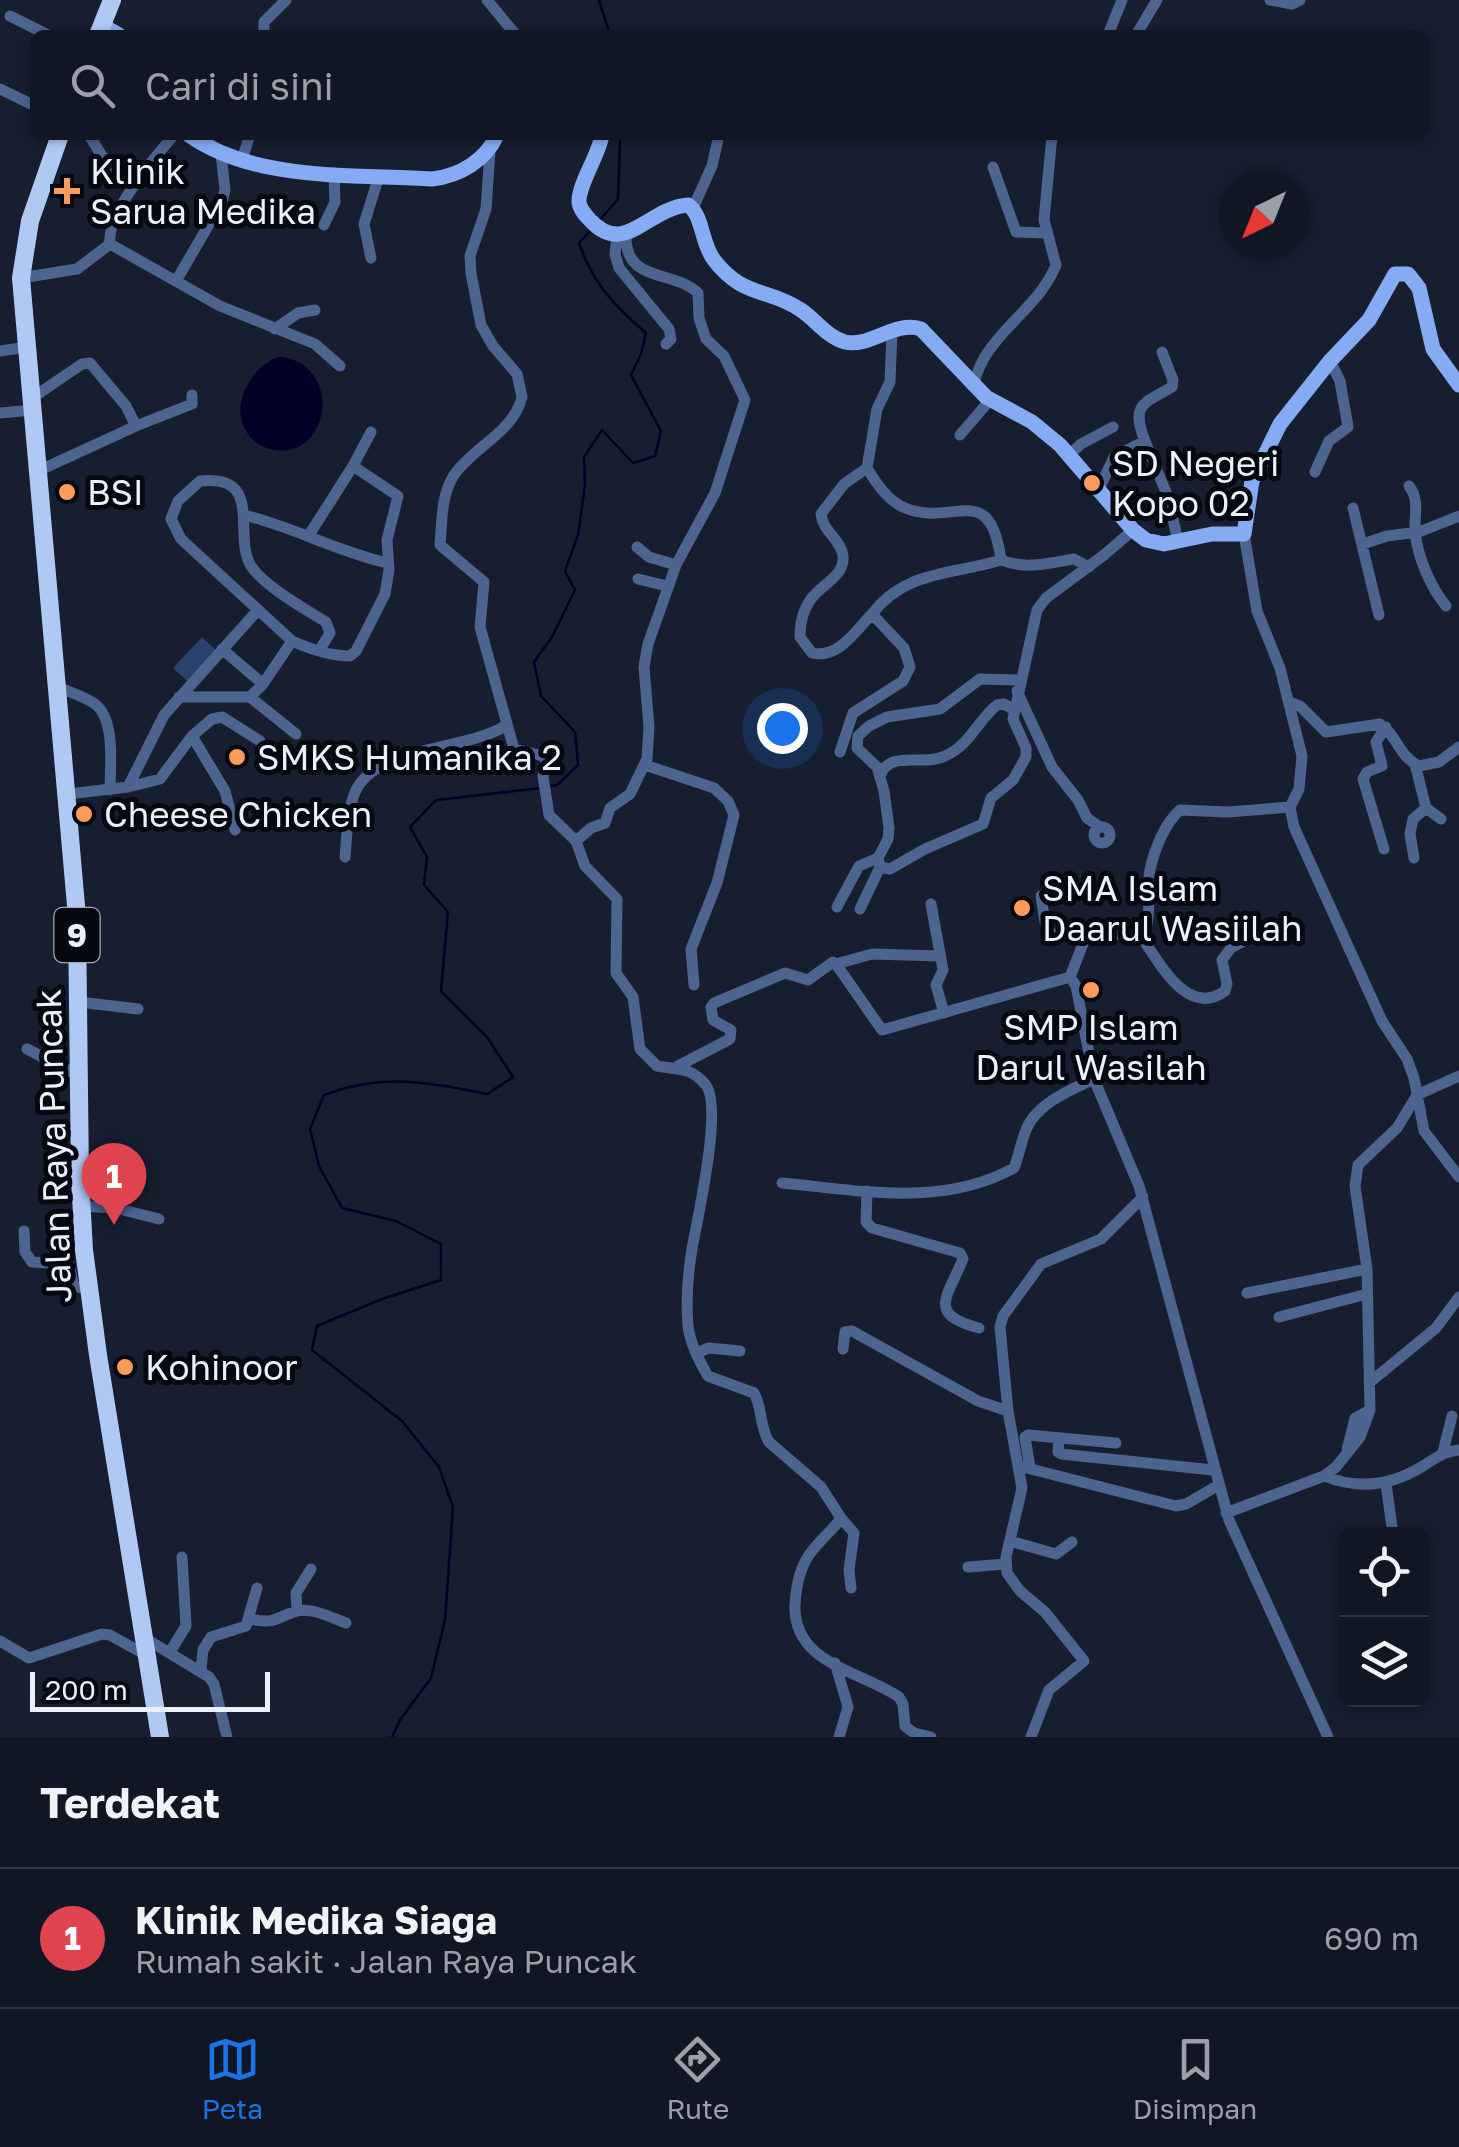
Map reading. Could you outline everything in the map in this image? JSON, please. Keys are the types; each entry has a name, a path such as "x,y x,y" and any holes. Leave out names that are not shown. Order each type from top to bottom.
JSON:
{"highway":[{"path":"106,30 112,0"},
{"name":"Jalan Raya Puncak","path":"58,140 30,221 22,278 26,347 77,917 81,1206 88,1288 160,1737"}],"main road":[{"path":"197,140 221,154 267,168 438,178 474,163 494,143"},
{"path":"600,140 579,198 586,216 614,234 659,212 685,205 693,208 711,256 744,286 797,307 829,334 845,342 856,342 892,330 921,328 990,400 1032,422 1069,455 1133,530 1151,542 1244,534 1252,481 1284,418 1330,360 1369,320 1399,272 1407,273 1420,288 1433,349 1459,385"}],"street":[{"path":"264,30 264,22 286,0"},
{"path":"486,0 512,30"},
{"path":"1110,30 1122,0"},
{"path":"1139,30 1157,0"},
{"path":"1270,0 1292,4 1300,0"},
{"path":"10,16 38,30"},
{"path":"0,89 30,104"},
{"path":"93,140 110,164 136,184"},
{"path":"110,244 110,230 136,184 170,140"},
{"path":"241,162 248,140"},
{"path":"693,208 712,166 717,140"},
{"path":"974,384 985,356 1040,296 1056,265 1044,220 1052,140"},
{"path":"494,143 486,210 470,256 471,273 482,325 493,346 515,371 522,397 508,424 454,476 442,508 440,546 482,578 480,626 516,751 546,757 543,776 549,815 576,841 585,866 618,901 616,972 633,997 640,1049 657,1066 678,1066 730,1039 731,1030 713,1020 710,1007 714,1002 785,973 808,980 832,962 872,954 940,956"},
{"path":"176,282 222,202 225,190 221,154"},
{"path":"993,167 1016,232 1046,233"},
{"path":"324,225 335,202 334,172"},
{"path":"371,258 364,224 379,176"},
{"path":"576,841 591,828 605,823 610,808 630,794 645,765 649,740 644,662 667,586 715,493 745,399 724,356 706,339 698,318 700,301 696,290 640,268 614,234"},
{"path":"614,234 619,268 669,329 671,338 666,344"},
{"path":"22,278 77,270 110,244"},
{"path":"110,244 220,306 316,344 340,366"},
{"path":"276,329 298,313 315,310"},
{"path":"892,330 890,382 877,409 866,468 844,484 821,514 825,530 841,548 843,562 840,572 809,602 800,637 812,653 830,653 842,646 888,594 905,584 1001,560 1016,566 1036,566 1074,559 1089,567"},
{"path":"0,350 26,347"},
{"path":"1162,352 1172,385 1148,400 1137,419 1168,497 1178,541"},
{"path":"1315,472 1329,441 1348,427 1340,381 1330,360"},
{"path":"0,412 32,404 82,364 90,363 126,406 136,426"},
{"path":"38,471 192,404 192,395"},
{"path":"960,436 990,400"},
{"path":"1069,455 1113,427"},
{"path":"310,535 371,432"},
{"path":"1100,489 1114,458 1145,441"},
{"path":"319,651 329,637 328,626 253,569 236,491 202,480 178,501 170,522 181,539 292,641 319,651 346,656 356,651 385,594 388,540 398,496 353,466"},
{"path":"866,468 902,508 960,510 983,515 994,526 1001,560"},
{"path":"1409,486 1415,496 1421,560 1446,606"},
{"path":"1352,508 1379,615"},
{"path":"244,515 388,563"},
{"path":"1362,544 1416,532 1459,516"},
{"path":"836,907 859,866 879,863 890,869 982,825 992,798 1013,780 1026,757 1025,745 1013,722 1014,710 1040,604 1133,530"},
{"path":"1244,534 1257,611 1276,658 1302,763 1299,789 1290,807 1303,850 1382,1021 1407,1059 1424,1131 1459,1177"},
{"path":"637,547 649,558 676,565"},
{"path":"638,579 667,586"},
{"path":"128,788 159,724 258,610"},
{"path":"840,752 853,714 903,681 909,670 910,660 904,648 872,614"},
{"path":"250,697 292,641"},
{"path":"222,649 263,684"},
{"path":"860,909 889,828 880,776 875,764 855,744 858,736 891,716 940,709 980,679 1018,686"},
{"path":"1018,686 1052,766 1086,816 1100,827"},
{"path":"58,687 94,703 102,712 109,742 110,790"},
{"path":"180,697 250,697 296,734"},
{"path":"1288,702 1300,706 1326,732 1374,724 1386,727 1404,756 1414,764 1426,808 1441,820"},
{"path":"880,776 884,766 893,760 922,762 948,755 968,740 997,705 1014,710"},
{"path":"68,794 128,788 160,779 208,720 220,717 260,740"},
{"path":"344,857 354,795 366,777 392,762 488,736 506,726"},
{"path":"1384,849 1363,779 1367,772 1382,766 1376,742 1386,727"},
{"path":"192,736 224,791 235,830"},
{"path":"1414,764 1434,764 1459,748"},
{"path":"645,765 714,788 728,801 734,816 717,883 691,949 694,985"},
{"path":"1139,934 1148,924 1150,869 1175,814 1180,810 1228,812 1290,807"},
{"path":"1414,858 1410,834 1413,819 1426,808"},
{"path":"1041,896 1050,933 1139,934 1184,993 1196,999 1225,991 1222,960 1231,948 1244,941"},
{"path":"930,904 943,972 936,985 944,1014"},
{"path":"1070,977 1088,931"},
{"path":"836,964 881,1029 1070,977"},
{"path":"1070,977 1076,986 1094,1079 1143,1197 1226,1513 1328,1737"},
{"path":"78,1002 138,1008"},
{"path":"27,1049 78,1075"},
{"path":"678,1066 703,1082 711,1094 712,1142 690,1270 688,1322 706,1372 714,1380 754,1393 768,1442 820,1486 854,1533 848,1570 851,1588"},
{"path":"1226,1513 1324,1476 1336,1468 1362,1433 1370,1410 1370,1383 1366,1269 1355,1186 1358,1165 1397,1128 1417,1096 1459,1076"},
{"path":"782,1183 927,1194 1011,1170 1034,1115 1068,1091 1094,1079"},
{"path":"867,1191 865,1215 869,1226 960,1253 963,1258 944,1303 945,1311 951,1318 979,1328"},
{"path":"1025,1467 1008,1411 1000,1346 1003,1316 1044,1261 1101,1239 1143,1197"},
{"path":"81,1206 115,1208 159,1220"},
{"path":"24,1231 25,1252 32,1262 70,1264 74,1287 88,1288"},
{"path":"1247,1293 1366,1269"},
{"path":"1278,1317 1367,1294"},
{"path":"1370,1383 1436,1328 1459,1297"},
{"path":"843,1348 845,1332 852,1332 978,1401 1008,1411"},
{"path":"700,1351 740,1351"},
{"path":"1444,1452 1452,1416"},
{"path":"1031,1737 1049,1690 1084,1662 1045,1612 1015,1585 1006,1564 1021,1499 1026,1436 1116,1444"},
{"path":"1059,1439 1058,1454 1213,1470"},
{"path":"1086,1440 1086,1457"},
{"path":"1324,1476 1350,1486 1386,1484 1444,1452 1459,1450"},
{"path":"1025,1467 1176,1506 1217,1486"},
{"path":"1386,1484 1392,1527"},
{"path":"841,1518 807,1558 798,1581 796,1627 801,1639 816,1653 898,1696 904,1704 905,1726 931,1737"},
{"path":"1010,1541 1056,1554 1072,1542"},
{"path":"170,1652 186,1626 182,1557"},
{"path":"968,1567 1006,1564"},
{"path":"297,1611 296,1592 311,1569"},
{"path":"201,1670 203,1650 209,1639 225,1630 245,1627 257,1588"},
{"path":"250,1619 274,1622 297,1611 346,1622"},
{"path":"0,1642 29,1658 87,1636 106,1634 170,1652 201,1670 214,1684 228,1737"},
{"path":"836,1664 848,1707 839,1737"}],"shaded area":[{"path":"278,357 304,366 320,386 322,399 318,426 310,438 287,450 269,449 254,440 242,423 240,412 251,379"},
{"path":"202,637 218,652 189,683 173,668"}],"waterway":[{"path":"599,0 608,30"},
{"path":"599,221 618,199 620,140"},
{"path":"550,786 557,785 578,765 575,732 541,696 534,662 552,637 575,590 565,571 578,535 585,485 584,457 602,430 633,463 655,456 661,431 631,375 646,333 615,303 591,270 579,243 590,231"},
{"path":"392,1737 431,1678 445,1620 453,1507 439,1467 402,1421 312,1350 317,1326 441,1280 441,1244 396,1221 342,1208 319,1166 310,1129 324,1095 345,1088 405,1082 487,1094 513,1077 487,1037 441,991 448,912 424,885 427,857 410,827 436,800 542,788"}],"place":[{"name":"Klinik Sarua Medika","path":"67,191"},
{"name":"SD Negeri Kopo 02","path":"1092,483"},
{"name":"BSI","path":"67,492"},
{"name":"SMKS Humanika 2","path":"237,757"},
{"name":"Cheese Chicken","path":"84,814"},
{"name":"SMA Islam Daarul Wasiilah","path":"1022,908"},
{"name":"SMP Islam Darul Wasilah","path":"1091,990"},
{"name":"Klinik Medika Siaga","path":"114,1225"},
{"name":"Kohinoor","path":"125,1367"}]}
